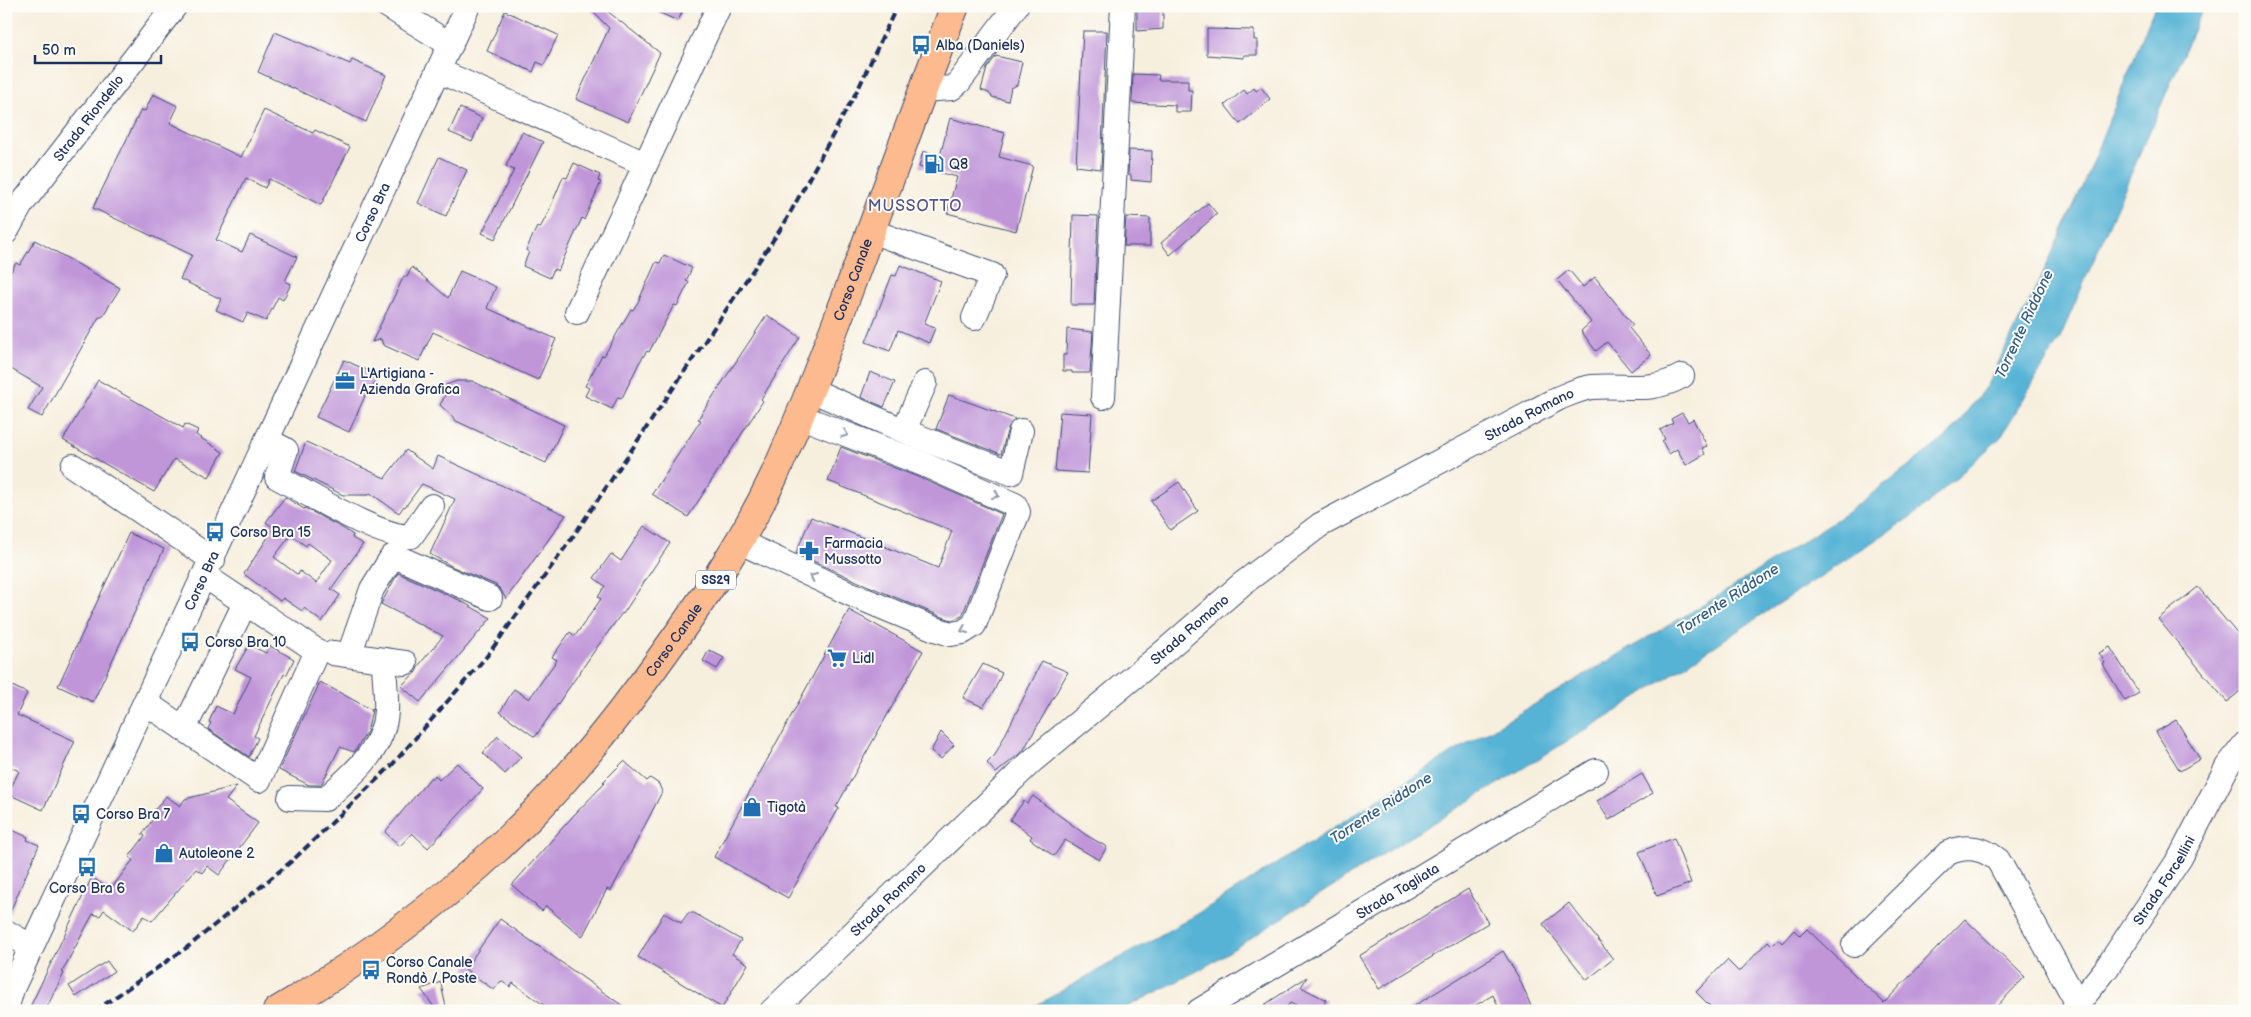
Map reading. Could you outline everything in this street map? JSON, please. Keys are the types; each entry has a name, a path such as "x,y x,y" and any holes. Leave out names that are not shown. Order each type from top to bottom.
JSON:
{"main road":[{"name":"Corso Canale","path":"277,1011 363,957 467,876 532,814 584,757 652,670 713,586 740,542 772,479 811,390 955,6"}],"street":[{"name":"Strada Riondello","path":"6,232 21,205 175,6"},
{"path":"388,6 451,45"},
{"name":"Corso Bra","path":"6,1010 12,989 209,568 468,6"},
{"path":"576,312 718,6"},
{"path":"922,90 952,88 959,82 1016,6"},
{"path":"1103,397 1123,6"},
{"path":"439,71 645,164"},
{"path":"871,231 992,275 974,318"},
{"name":"Strada Romano","path":"772,1011 1032,761 1159,656 1242,584 1320,525 1559,398 1590,387 1643,388 1667,385 1682,376"},
{"path":"904,430 925,383"},
{"path":"811,390 1011,473 1021,431"},
{"path":"740,542 853,595 935,629 951,634 963,632 974,625 1018,512 1015,505 923,464 799,416"},
{"path":"267,440 286,450 277,477 382,532 403,537 411,536 432,506"},
{"path":"73,466 209,568 245,603 317,651 394,662 382,731 374,748 360,768 325,799 290,798"},
{"path":"349,655 372,589 392,557 399,558 490,598"},
{"path":"184,729 245,603"},
{"path":"146,703 259,780 317,651"},
{"name":"Strada Forcellini","path":"2075,1007 2106,969 2180,858 2227,767 2245,744"},
{"name":"Strada Tagliata","path":"1199,1011 1596,771"},
{"path":"1854,945 1948,853 1965,848 1983,850 1998,860 2075,1007"},
{"path":"6,932 32,946"}],"water":[{"name":"Torrente Riddone","path":"2155,6 2204,6 2059,340 2000,438 1918,512 1613,713 1393,848 1205,967 1119,1011 1026,1011 1196,915 1435,763 1720,595 1848,512 1949,435 1987,385 2038,284 2082,187"}],"building":[{"path":"587,6 601,6 660,53 628,122 576,99 609,28"},
{"path":"644,6 685,6 678,21"},
{"path":"1137,6 1163,6 1163,29 1137,31"},
{"path":"505,11 558,35 544,65 537,62 533,72 487,51"},
{"path":"1207,29 1254,30 1254,40 1257,40 1257,55 1244,55 1244,58 1207,55"},
{"path":"1083,31 1107,31 1101,169 1076,166"},
{"path":"275,32 350,64 352,60 386,75 366,122 258,72"},
{"path":"996,56 1022,62 1017,85 1011,88 1008,101 992,97 989,93 981,90 987,68"},
{"path":"1133,74 1159,75 1158,80 1188,80 1188,90 1192,90 1191,112 1175,112 1175,105 1132,103"},
{"path":"1261,87 1270,99 1240,124 1225,105 1244,90 1247,94 1254,88 1256,91"},
{"path":"153,94 178,106 170,123 241,157 264,110 313,133 315,130 350,147 321,205 269,179 265,188 246,178 216,240 242,252 250,235 297,257 285,281 291,284 283,300 278,297 266,321 248,313 243,322 216,310 221,299 180,279 192,255 93,208 141,110 145,111"},
{"path":"460,108 482,118 472,142 449,132"},
{"path":"950,118 1005,133 999,157 1033,166 1016,231 947,213 957,177 919,167 923,151 940,156"},
{"path":"522,132 543,142 495,239 482,233 514,170 506,166"},
{"path":"1129,150 1152,151 1151,182 1131,180 1131,175 1128,175"},
{"path":"439,157 467,170 446,216 418,203"},
{"path":"574,163 600,175 598,181 601,182 558,271 554,269 550,278 523,266 529,252 526,250 537,227 540,228 548,213 563,177 567,178"},
{"path":"1208,203 1217,214 1170,255 1161,243"},
{"path":"1073,215 1098,216 1094,305 1071,305"},
{"path":"1126,217 1150,218 1150,246 1124,246"},
{"path":"35,240 120,288 102,317 99,317 42,417 28,410 42,387 6,366 6,280 16,263 20,265"},
{"path":"664,255 692,268 686,281 689,282 677,306 674,305 649,352 647,351 639,363 622,398 618,397 612,409 585,396 589,388 585,386 631,309 633,310 638,302 656,262 660,263"},
{"path":"900,265 941,281 924,324 935,328 929,343 898,330 890,351 866,342 892,275 896,276"},
{"path":"412,267 448,298 460,271 496,287 487,308 556,339 538,380 433,332 419,361 383,345 381,339 372,342 404,276 407,277"},
{"path":"1569,270 1583,287 1595,277 1633,325 1629,328 1651,355 1631,371 1607,342 1596,351 1581,331 1591,322 1557,280"},
{"path":"767,315 800,337 761,399 763,401 688,517 652,494 701,420 698,419"},
{"path":"1067,329 1093,332 1090,373 1063,371 1063,355 1066,355"},
{"path":"344,360 378,375 371,391 368,389 349,432 316,417"},
{"path":"870,372 895,382 884,407 861,397"},
{"path":"98,380 183,428 185,424 198,430 196,435 223,452 209,477 174,459 154,492 63,440"},
{"path":"457,381 472,381 564,425 546,463 454,420 440,405 445,396 441,393 446,385"},
{"path":"949,395 1015,419 1008,428 1001,454 936,429"},
{"path":"1060,412 1092,414 1088,473 1055,471"},
{"path":"1682,413 1688,422 1693,419 1707,446 1702,448 1705,454 1686,465 1677,449 1669,454 1662,441 1665,439 1660,430 1673,423 1671,419"},
{"path":"306,442 385,478 406,450 433,469 438,456 566,515 506,599 496,585 453,567 430,554 455,499 422,484 399,513 370,493 369,495 343,495 295,471"},
{"path":"841,447 918,477 1002,514 962,616 952,620 940,616 796,553 811,517 938,568 952,531 828,481"},
{"path":"1179,482 1198,511 1170,530 1151,501"},
{"path":"285,497 344,529 353,535 352,538 363,544 331,589 340,595 322,622 304,608 302,611 283,598 280,601 244,574 274,528 266,522","holes":["291,535 306,546 308,543 332,560 316,583 300,571 298,575 274,557"]},
{"path":"644,526 670,543 623,614 595,650 535,737 500,712 514,689 529,699 557,660 552,657 570,632 575,636 601,599 598,597 605,586 594,578 611,554 621,561"},
{"path":"129,533 164,549 93,702 58,686"},
{"path":"398,573 459,600 491,618 420,702 401,686 416,672 419,665 443,636 381,604"},
{"path":"2198,587 2245,643 2245,687 2227,702 2158,619"},
{"path":"849,610 923,651 836,807 839,808 788,898 714,857"},
{"path":"249,645 266,653 270,646 294,659 286,676 284,674 254,736 258,738 249,757 208,729 216,706 233,714 251,677 235,669"},
{"path":"2110,647 2139,693 2125,701 2103,664 2105,663 2099,653"},
{"path":"709,650 724,658 717,669 703,661"},
{"path":"1042,661 1068,672 1023,751 996,773 987,763 995,755"},
{"path":"983,664 1002,673 994,691 983,707 963,698"},
{"path":"320,682 372,710 367,732 354,752 340,747 322,783 320,785 309,785 279,770"},
{"path":"6,683 27,693 17,715 75,741 43,810 8,794 19,771 6,765"},
{"path":"2176,720 2200,759 2180,771 2156,732"},
{"path":"941,732 954,745 941,759 931,751"},
{"path":"498,736 521,757 505,774 483,753"},
{"path":"624,761 647,781 650,778 659,784 662,792 611,891 607,889 582,937 546,906 542,911 512,885 605,783 603,782"},
{"path":"457,763 483,789 428,848 412,833 400,846 385,832 431,777 432,779 435,775 439,780"},
{"path":"1642,774 1653,793 1609,820 1597,801"},
{"path":"237,786 226,800 258,823 219,875 207,866 202,873 196,869 152,921 144,916 133,931 104,910 100,916 93,914 62,972 64,973 45,1011 37,1011 30,1007 92,877 110,890 133,860 129,857 145,836 142,834 157,814 154,811 166,796 180,806 185,799"},
{"path":"1033,796 1086,835 1107,847 1099,860 1065,840 1054,856 1030,839 1032,836 1010,820 1024,801 1027,804"},
{"path":"10,829 28,837 27,840 39,845 7,919 6,839"},
{"path":"1674,838 1691,883 1657,896 1639,852"},
{"path":"1468,889 1488,923 1379,989 1359,956"},
{"path":"1569,903 1613,959 1587,980 1543,924"},
{"path":"664,913 681,923 688,913 694,913 741,940 732,954 748,964 722,1008 638,957"},
{"path":"500,919 630,1011 552,1011 513,983 510,987 501,981 494,990 465,969"},
{"path":"1965,919 2025,977 1992,1011 1715,1011 1696,992 1727,960 1739,972 1768,941 1772,945 1778,939 1782,943 1794,930 1800,936 1807,929 1884,1003"},
{"path":"1503,951 1519,978 1533,1011 1500,1011 1493,995 1466,1011 1406,1011"},
{"path":"107,961 114,971 76,997 69,986"},
{"path":"1307,977 1301,987 1326,1000 1321,1011 1306,1011 1290,1003 1284,1011 1255,1011"},
{"path":"441,982 447,1011 437,1011 421,989"}],"railway":[{"path":"95,1011 189,946 293,860 392,765 487,656 572,538 784,224 859,87 897,6"}],"place":[{"name":"Alba (Daniels)","path":"921,45"},
{"name":"Q8","path":"934,164"},
{"name":"L'Artigiana - Azienda Grafica","path":"345,381"},
{"name":"Corso Bra 15","path":"215,532"},
{"name":"Farmacia Mussotto","path":"809,551"},
{"name":"Corso Bra 10","path":"190,642"},
{"name":"Lidl","path":"837,658"},
{"name":"Tigotà","path":"752,807"},
{"name":"Corso Bra 7","path":"81,814"},
{"name":"Autoleone 2","path":"164,853"},
{"name":"Corso Bra 6","path":"87,867"},
{"name":"Corso Canale Rondò / Poste","path":"371,970"}],"district":[{"name":"MUSSOTTO","path":"915,205"}]}
